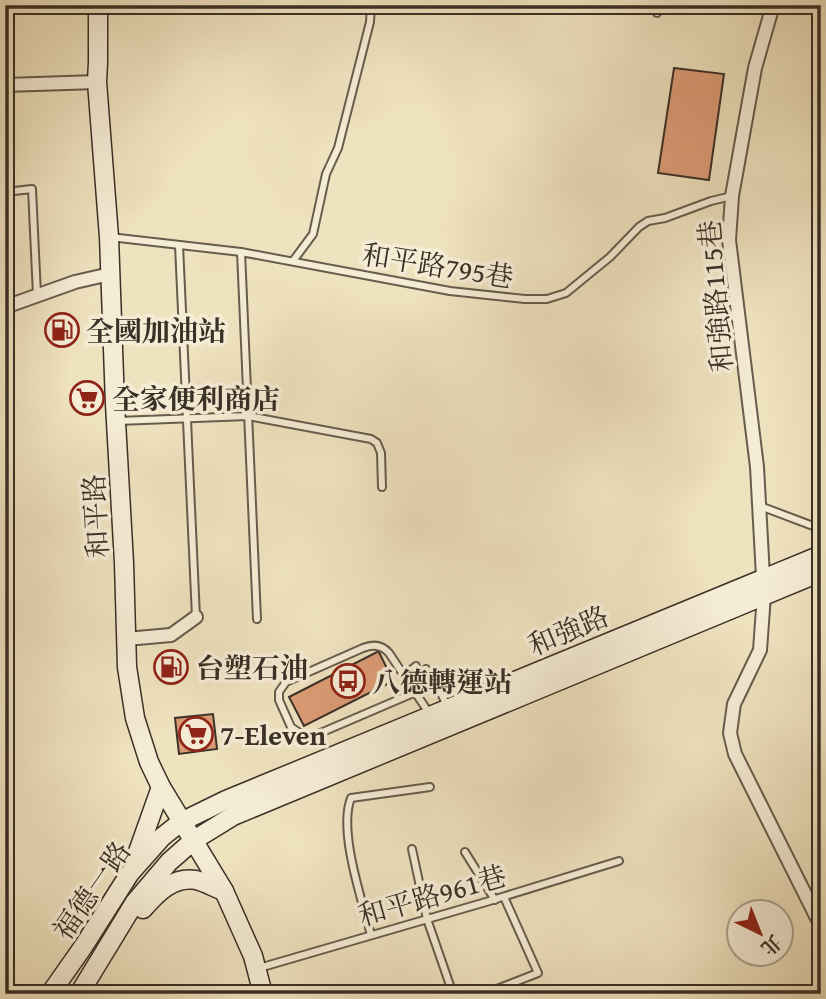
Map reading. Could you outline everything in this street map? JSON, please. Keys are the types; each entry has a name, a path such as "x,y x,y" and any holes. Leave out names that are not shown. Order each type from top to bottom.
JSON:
{"street":[{"name":"和平路","path":"98,5 97,82 109,237 127,667 135,718 149,762 161,787 223,891 253,956 263,994"},
{"name":"和強路115巷","path":"773,5 755,68 732,196 729,240 757,467 763,587 760,650 734,704 730,733 735,754 821,926"},
{"path":"5,85 97,82"},
{"path":"5,307 75,282 110,274"},
{"name":"和強路","path":"181,822 226,800 451,716 763,587 821,555"},
{"name":"和強路","path":"763,587 821,572"},
{"path":"126,639 171,635 196,617"},
{"name":"和強路","path":"194,840 233,816 433,723"},
{"path":"130,873 161,787"},
{"name":"福德一路","path":"50,994 130,873 162,837 181,822"},
{"name":"福德一路","path":"84,986 135,902 169,862 194,840"},
{"path":"84,986 145,906 165,887 175,881 196,880 223,891"}],"lane":[{"path":"293,261 313,234 326,174 338,148 370,22 371,5"},
{"path":"652,5 657,13"},
{"path":"5,192 32,189 37,295"},
{"name":"和平路795巷","path":"109,237 241,252 450,291 547,299 566,293 648,221 732,196"},
{"path":"179,245 196,617"},
{"path":"241,252 257,619"},
{"path":"116,421 248,416 371,439 377,443 381,453 382,487"},
{"path":"759,506 821,529"},
{"path":"416,692 311,737 304,736 291,727 279,700 279,692 286,682 368,646 376,645 385,648 416,692 433,723"},
{"path":"406,677 407,673 416,667"},
{"path":"426,669 435,680 451,716"},
{"path":"371,935 348,842 347,807 351,798 429,786"},
{"path":"412,849 427,919 453,994"},
{"path":"465,852 495,900"},
{"name":"和平路961巷","path":"257,968 495,900 619,861"},
{"path":"484,994 538,974 504,897"}],"building":[{"path":"674,68 724,74 709,180 658,173"},
{"path":"377,652 393,681 304,726 289,697"},
{"name":"7-Eleven","path":"213,714 217,749 179,754 175,718"}],"place":[{"name":"全國加油站","path":"62,330"},
{"name":"全家便利商店","path":"87,398"},
{"name":"台塑石油","path":"171,667"},
{"name":"八德轉運站","path":"348,681"},
{"name":"7-Eleven","path":"196,734"}]}
